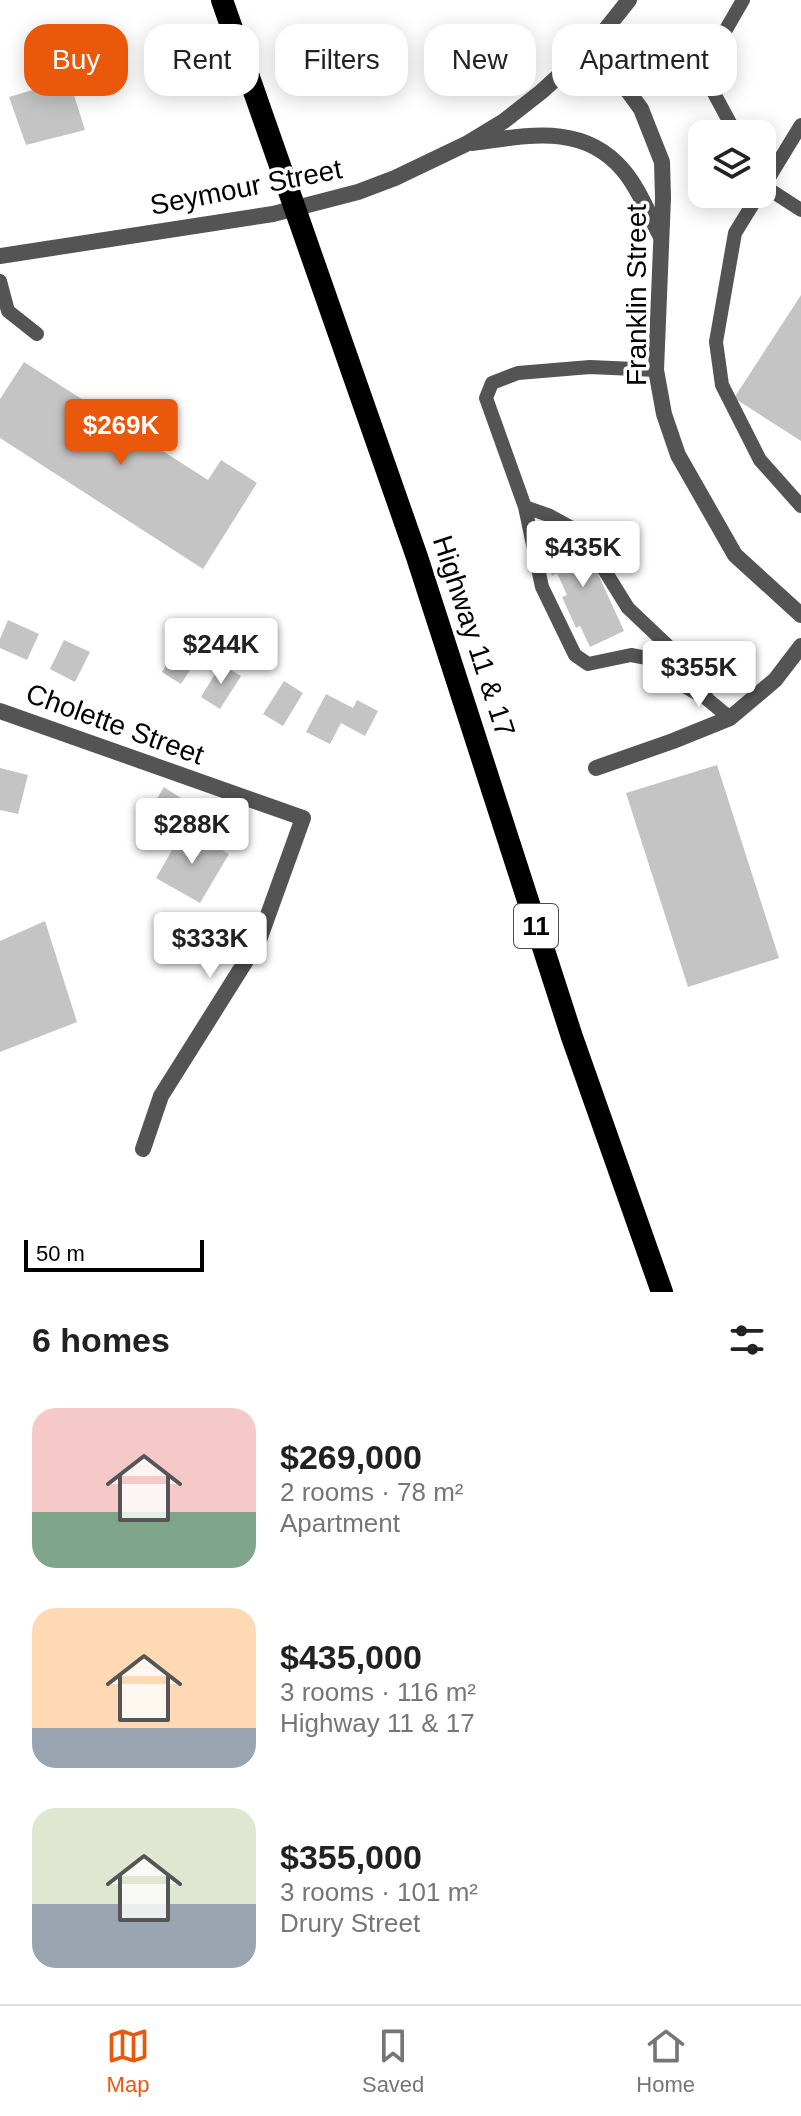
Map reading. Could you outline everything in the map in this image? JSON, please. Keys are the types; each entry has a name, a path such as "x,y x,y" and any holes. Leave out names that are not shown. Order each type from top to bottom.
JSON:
{"highway":[{"name":"Highway 11 & 17","path":"222,0 417,557 572,1037 662,1292"}],"street":[{"name":"Seymour Street","path":"610,24 629,0"},
{"name":"Seymour Street","path":"0,256 295,209 358,192 466,144 504,121 552,81"},
{"name":"Franklin Street","path":"632,96 641,109 662,162 656,370 664,414 678,455 735,555 801,615"},
{"path":"466,144 535,135 565,136 587,142 609,155 625,172 660,235"},
{"path":"596,768 730,718 775,680 801,646"},
{"name":"Cholette Street","path":"0,711 303,818 259,940 161,1096 143,1149"}],"lane":[{"path":"728,120 702,71 743,0"},
{"path":"776,165 801,125"},
{"path":"776,196 801,210"},
{"path":"750,208 735,233 716,342 722,385 760,460 801,506"},
{"path":"0,281 8,311 37,334"},
{"path":"656,370 590,367 518,373 492,383 486,398 525,507 542,587 575,655 588,664 631,655 647,658 730,718"},
{"path":"525,507 548,515 588,537 628,608 684,661 707,699"}],"building":[{"path":"24,92 24,96 74,96 85,130 26,145 9,97"},
{"path":"801,295 801,441 734,398"},
{"path":"24,362 208,480 221,460 257,483 203,569 0,438 0,399"},
{"path":"563,533 583,541 624,631 590,647 580,626 576,628 562,597 567,595 557,573 552,576 547,563 549,542"},
{"path":"8,620 39,634 27,660 0,648 0,639"},
{"path":"182,639 202,651 181,684 162,672"},
{"path":"64,640 90,652 75,682 50,669"},
{"path":"221,664 241,676 220,709 201,697"},
{"path":"284,681 303,693 283,726 263,714"},
{"path":"326,694 353,708 357,700 378,711 365,736 341,723 330,744 306,732"},
{"path":"717,765 779,958 688,987 626,793"},
{"path":"0,768 28,775 18,814 0,810"},
{"path":"164,787 184,800 160,838 140,826"},
{"path":"185,828 229,854 200,903 156,878"},
{"path":"45,921 77,1022 0,1052 0,941"}]}
